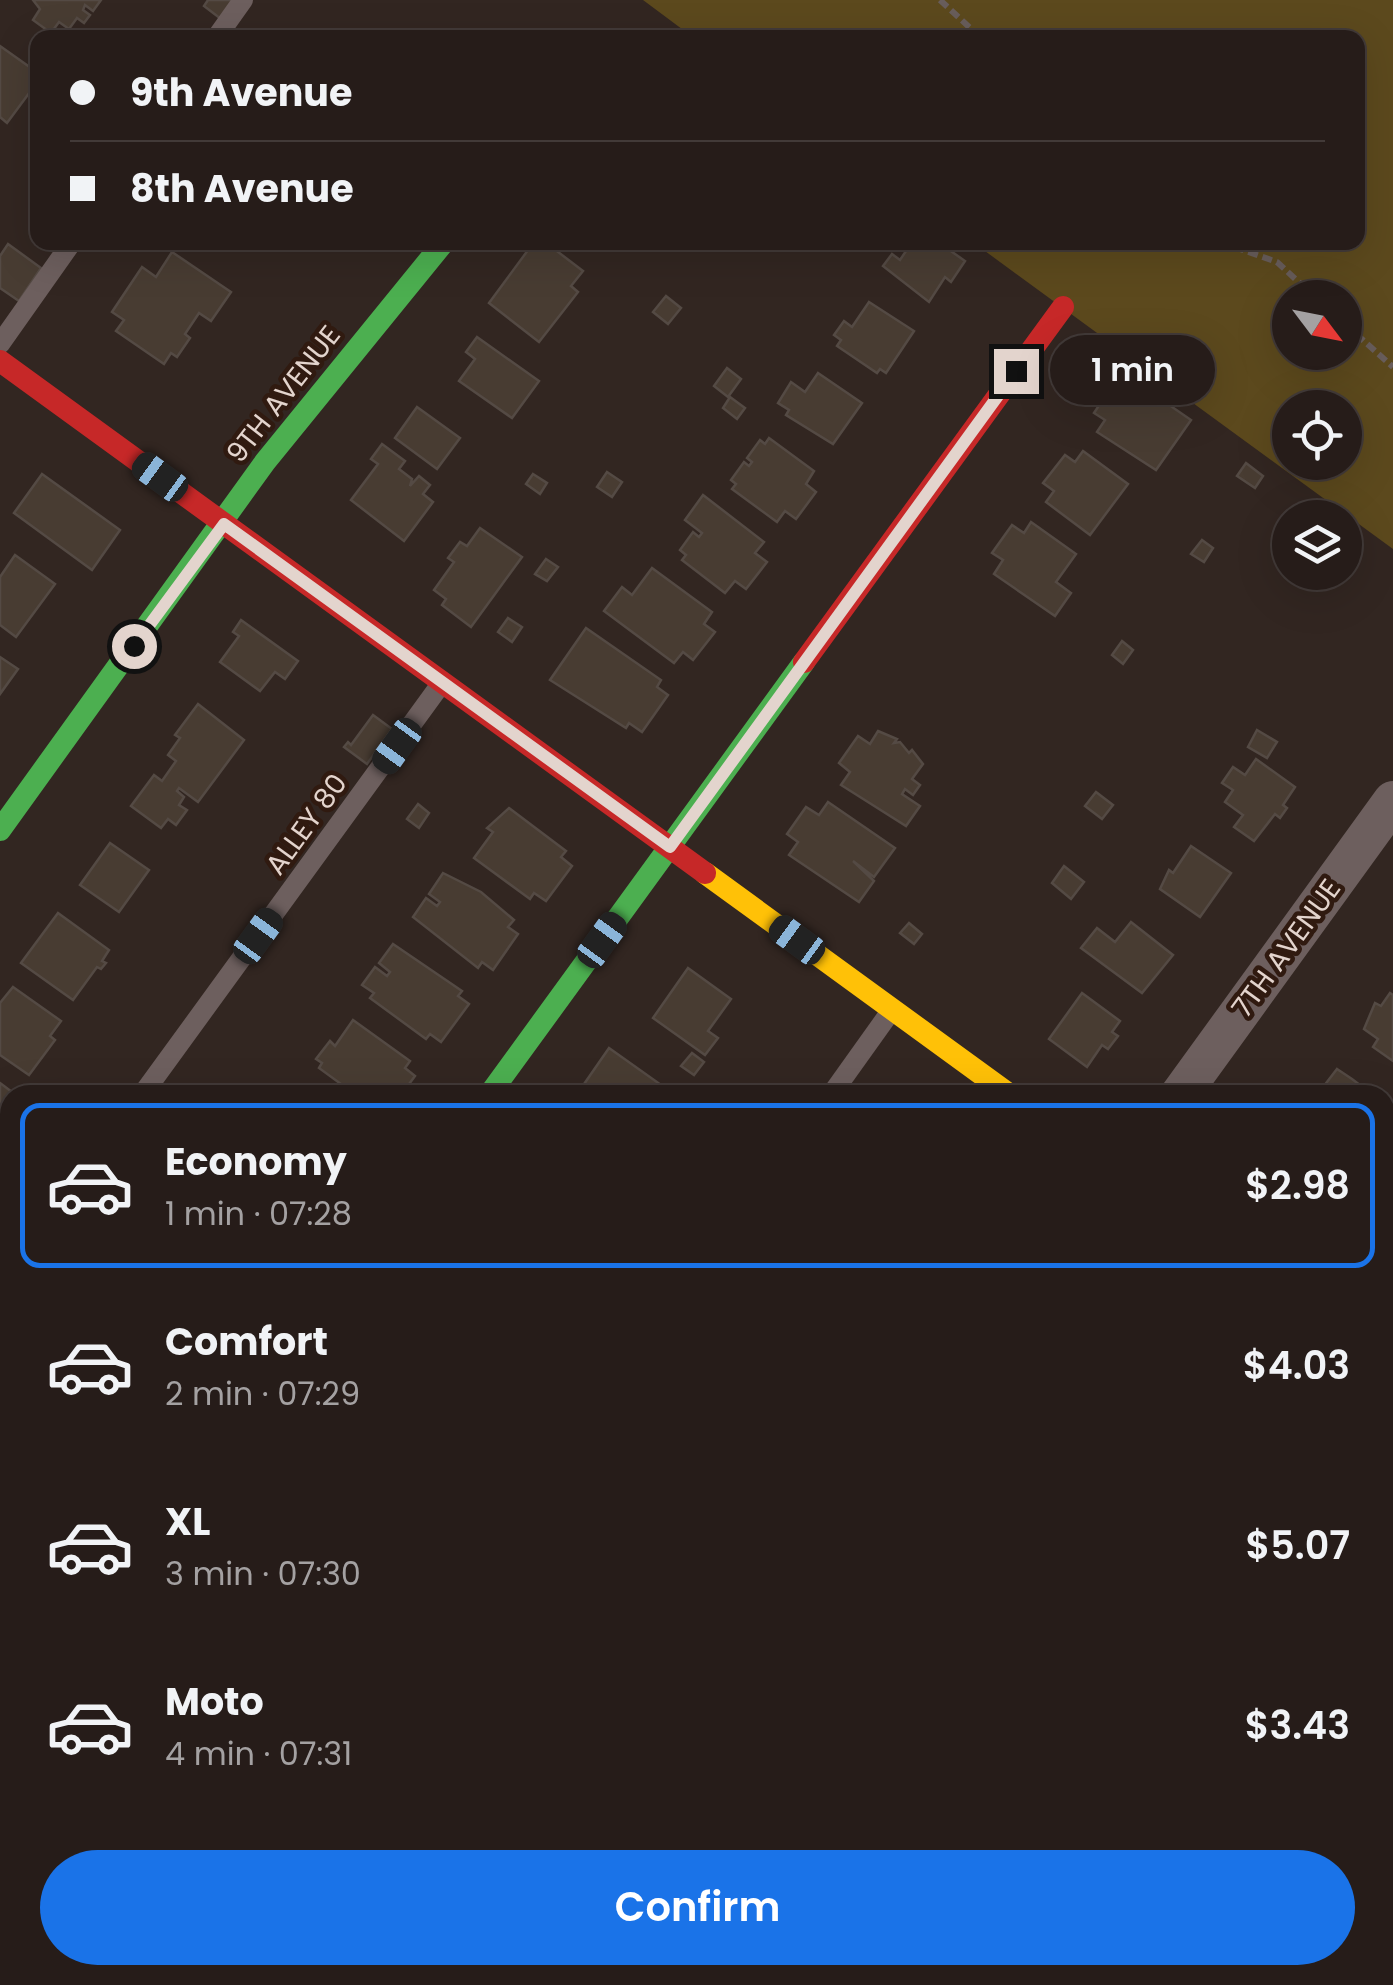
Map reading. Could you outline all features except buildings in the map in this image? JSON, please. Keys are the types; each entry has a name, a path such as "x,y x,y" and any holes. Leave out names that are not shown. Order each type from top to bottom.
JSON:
{"street":[{"name":"9TH AVENUE","path":"0,830 309,405 437,250"},
{"path":"497,1085 1062,308"},
{"path":"0,362 996,1085"},
{"name":"7TH AVENUE","path":"1187,1085 1393,802"}],"lane":[{"path":"221,30 242,0"},
{"path":"0,344 66,250"},
{"name":"ALLEY 80","path":"149,1085 443,682"},
{"path":"838,1085 892,1010"}],"path":[{"path":"940,0 972,30"},
{"path":"1243,250 1277,262 1296,280"},
{"path":"1362,340 1393,368"}],"shaded area":[{"path":"643,0 1393,0 1393,549 1362,526 1362,500 1326,500 1299,480 1362,480 1362,390 1272,390 1272,461 984,250 1365,250 1365,30 683,30"}],"traffic: fast":[{"path":"0,830 265,462 437,250"},
{"path":"496,1085 804,662"}],"traffic: slow":[{"path":"705,873 996,1085"}],"traffic: jam":[{"path":"804,662 1063,307"},
{"path":"0,361 705,873"}],"route":[{"path":"134,646 224,524 670,847 1016,371"}]}
